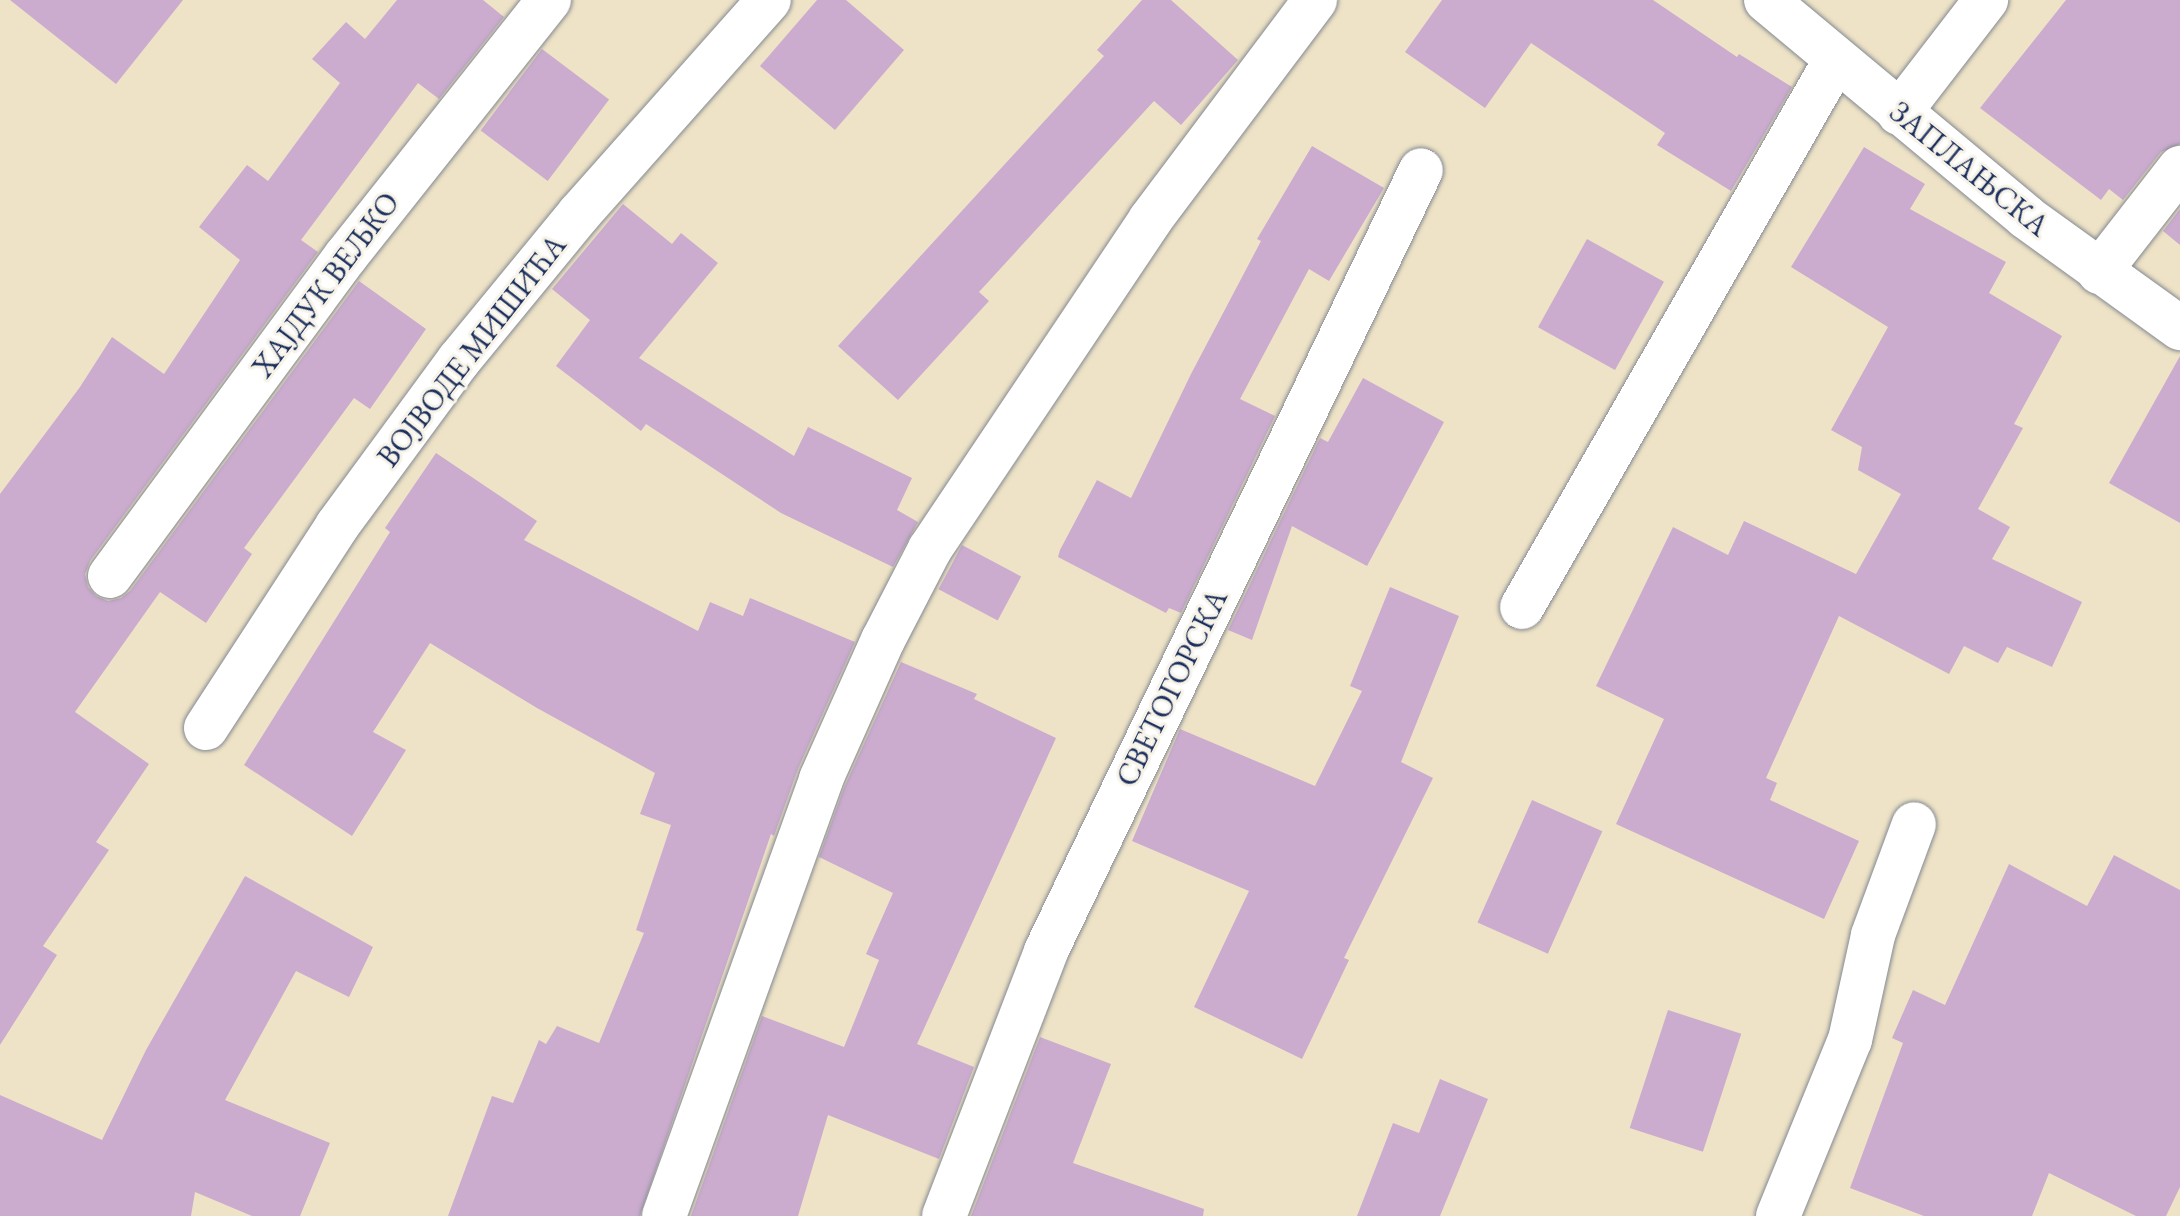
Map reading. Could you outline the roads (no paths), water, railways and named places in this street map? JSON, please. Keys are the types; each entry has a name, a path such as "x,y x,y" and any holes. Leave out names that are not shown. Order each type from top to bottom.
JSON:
{"street":[{"name":"ХАЈДУК ВЕЉКО","path":"110,576 346,256 549,0"},
{"name":"ВОЈВОДЕ МИШИЋА","path":"206,728 337,526 459,360 579,214 769,0"},
{"path":"664,1216 821,779 883,640 930,549 1150,220 1315,0"},
{"name":"ЗАПЛАЊСКА","path":"1766,0 1835,61 2099,272 2180,328"},
{"path":"1899,113 1986,0"},
{"path":"1522,607 1835,61"},
{"path":"2099,272 2180,168"},
{"name":"СВЕТОГОРСКА","path":"944,1216 1046,951 1421,170"},
{"path":"1778,1216 1850,1040 1873,935 1914,824"}]}
